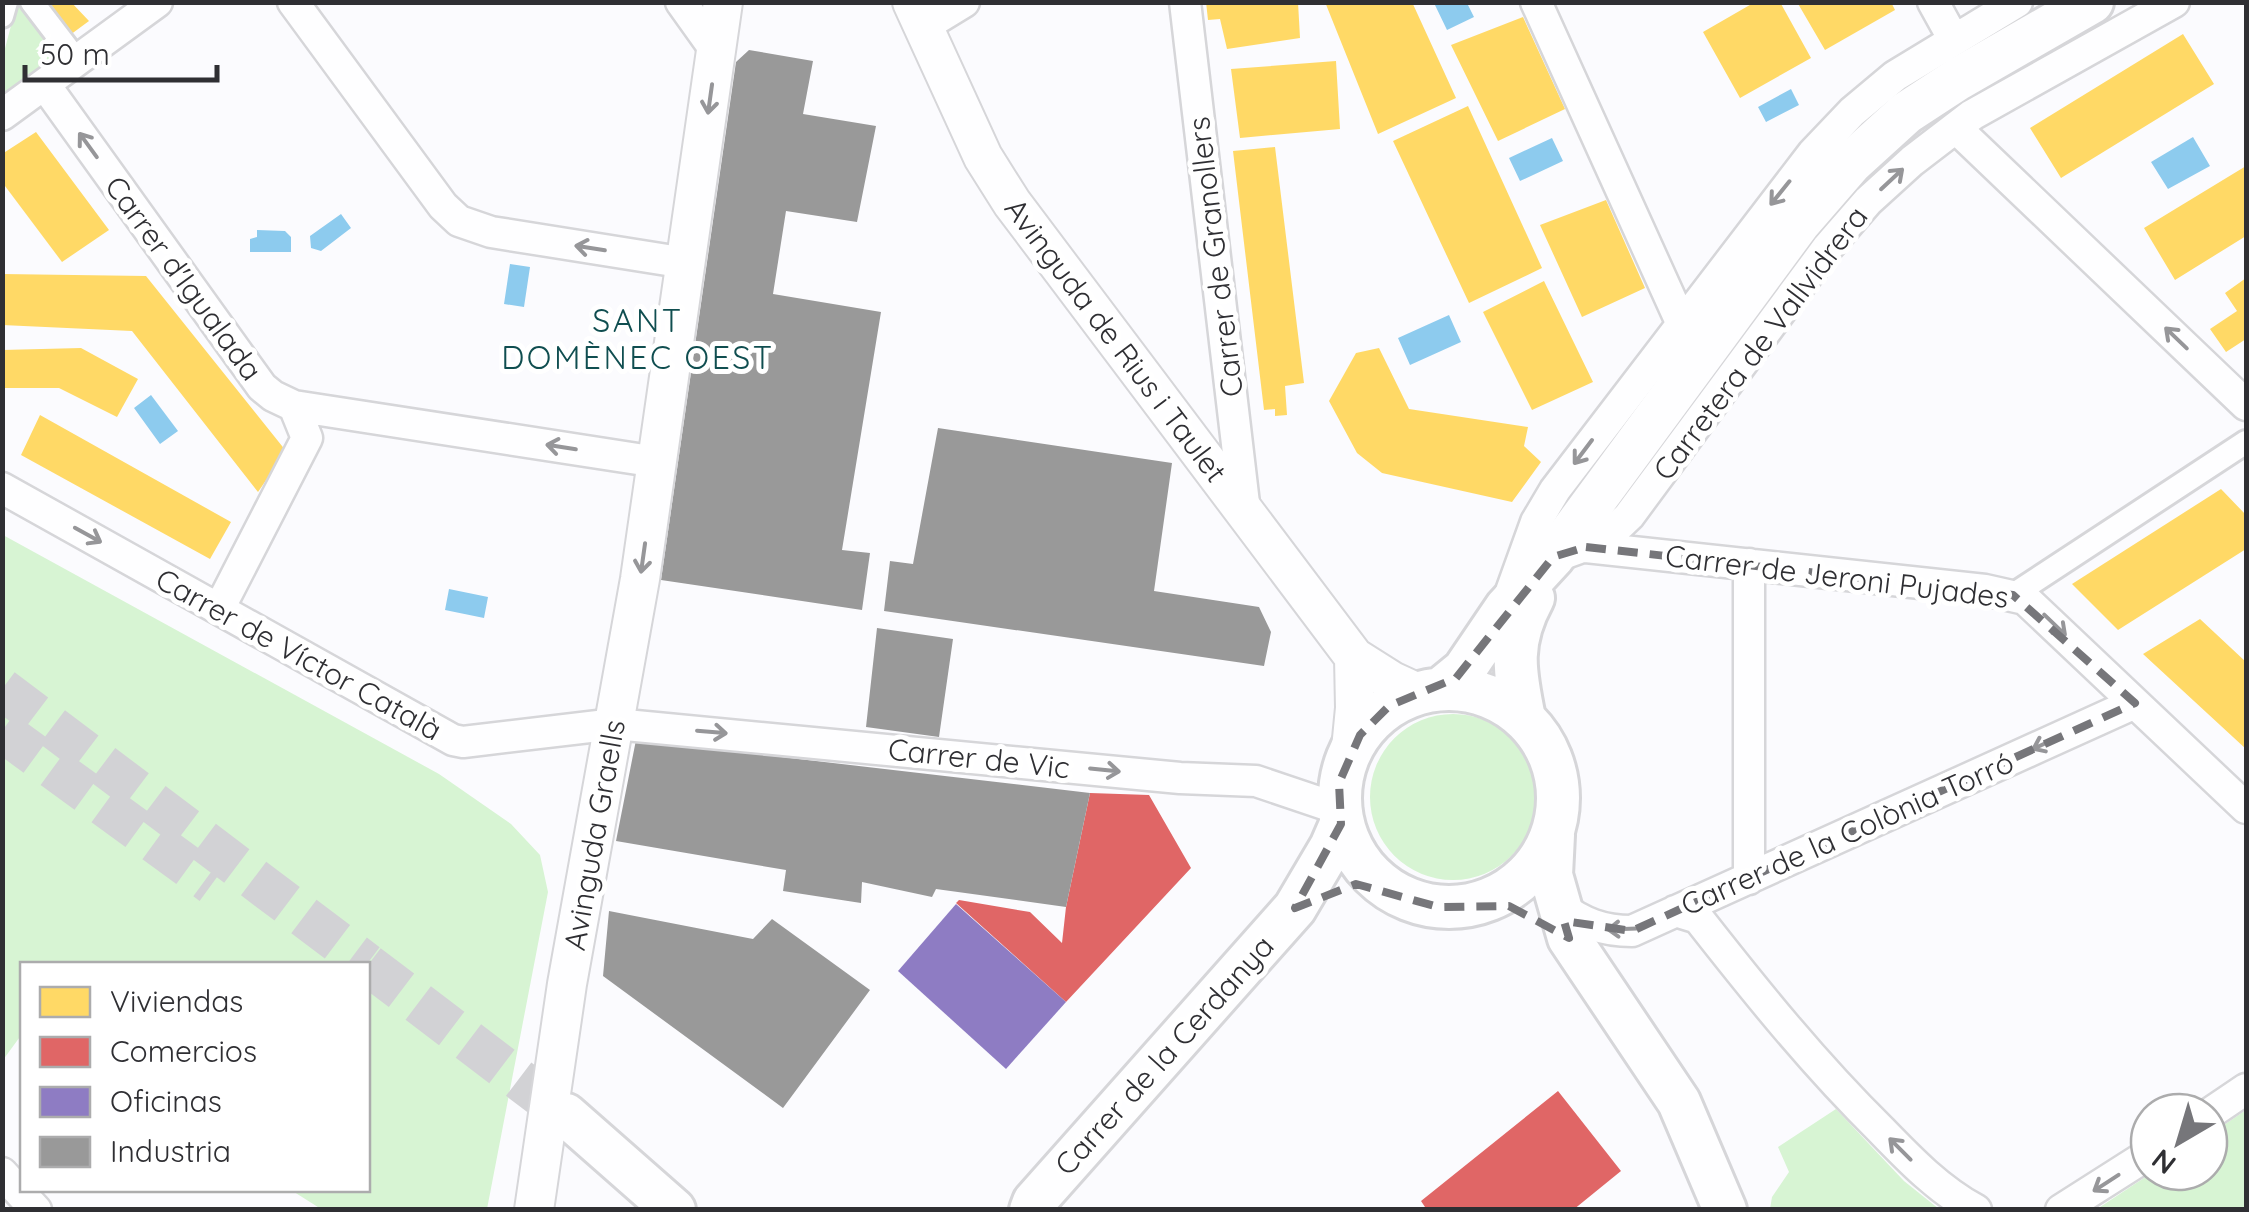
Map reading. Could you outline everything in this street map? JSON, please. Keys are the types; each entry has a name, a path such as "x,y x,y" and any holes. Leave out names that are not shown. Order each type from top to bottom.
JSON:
{"main road":[{"name":"Carretera de Vallvidrera","path":"1524,718 1515,668 1517,636 1569,552 1799,223 1851,163 1906,114 1958,78 2092,2"},
{"name":"Carretera de Vallvidrera","path":"1430,690 1464,670 1506,608 1569,552"},
{"path":"1564,922 1510,906 1454,908 1420,904 1391,891 1360,860 1340,812 1339,783 1350,750 1377,716 1430,690 1484,693 1524,718 1548,750 1559,799 1551,875 1564,922 1679,1102 1725,1210"},
{"name":"Carrer de la Cerdanya","path":"1028,1207 1294,908 1331,847 1341,824 1340,812"},
{"path":"1472,905 1508,889 1522,878 1553,835"},
{"name":"Carrer de la Cerdanya","path":"1294,908 1356,884 1391,891"},
{"path":"628,1210 564,1131 674,1210"}],"street":[{"path":"2,16 6,2"},
{"path":"32,2 77,61"},
{"path":"2,114 157,2"},
{"path":"294,2 459,221 491,232 686,263"},
{"path":"681,2 716,50"},
{"name":"Avinguda Graells","path":"534,1210 561,1020 615,724 657,462 723,2"},
{"path":"917,15 964,2"},
{"name":"Carrer de Granollers","path":"1185,2 1245,512"},
{"path":"1536,2 1681,322"},
{"path":"1932,2 1954,40"},
{"name":"Carretera de Vallvidrera","path":"1506,608 1536,522 1554,490 1813,152 1895,76 2017,2"},
{"name":"Carretera de Vallvidrera","path":"1569,552 1617,529 1828,247 1912,161 1972,116 2174,2"},
{"name":"Avinguda de Rius i Taulet","path":"917,15 982,157 1012,203 1354,657 1392,681 1430,690"},
{"name":"Carrer d'Igualada","path":"45,84 262,387 273,396 294,406 657,462"},
{"path":"1956,128 2246,405"},
{"path":"218,609 307,438 294,406"},
{"path":"2013,594 2246,442"},
{"name":"Carrer de Víctor Català","path":"2,488 453,740 615,724"},
{"name":"Carrer de Jeroni Pujades","path":"1569,552 1749,564 2013,594 2040,610 2246,808"},
{"path":"1749,564 1750,879"},
{"path":"1350,750 1356,708 1354,657"},
{"name":"Carrer de la Colònia Torró","path":"1564,922 1632,931 2135,703"},
{"name":"Carrer de Vic","path":"615,724 1180,778 1256,780 1340,812"},
{"path":"1675,910 1698,918 1843,1093 1916,1166 1976,1210"},
{"path":"2061,1210 2129,1167"},
{"path":"2,1173 36,1210"}],"highlighted area":[{"path":"1586,547 2013,595 2135,703 1632,931 1564,921 1569,938 1509,906 1438,907 1356,884 1295,908 1341,824 1339,783 1360,735 1389,706 1456,678 1553,557"}],"green space":[{"path":"17,3 25,3 66,61 3,109 3,56"},
{"path":"3,535 439,774 511,824 540,855 548,892 487,1209 321,1209 294,1192 370,1192 370,962 20,962 20,1037 3,1060"},
{"path":"1453,714 1485,720 1512,738 1530,765 1536,797 1530,829 1512,856 1485,874 1453,880 1421,874 1394,856 1376,829 1370,797 1376,765 1394,738 1421,720"},
{"path":"1836,1109 1904,1181 1939,1209 1770,1209 1772,1197 1789,1172 1778,1147"},
{"path":"2246,1110 2246,1209 2097,1209 2129,1188 2129,1192 2229,1192 2229,1121"}],"water":[{"path":"1434,3 1467,3 1474,17 1447,30"},
{"path":"1791,89 1799,105 1766,122 1758,107"},
{"path":"2193,137 2210,166 2168,189 2151,162"},
{"path":"1552,138 1563,161 1520,181 1509,158"},
{"path":"341,214 351,228 321,251 311,248 310,236"},
{"path":"257,230 285,231 291,237 291,252 250,252 250,239 257,237"},
{"path":"510,264 530,267 524,307 504,304"},
{"path":"1449,315 1461,342 1410,365 1398,338"},
{"path":"151,395 178,431 160,444 134,408"},
{"path":"449,589 488,597 484,618 445,610"}],"building: Viviendas":[{"path":"43,2 71,2 89,21 70,35"},
{"path":"1206,2 1298,2 1300,38 1227,49 1220,19 1208,20"},
{"path":"1325,2 1412,2 1456,98 1378,134"},
{"path":"1755,2 1780,2 1811,58 1740,98 1703,32"},
{"path":"1797,2 1891,2 1895,10 1825,50"},
{"path":"1523,17 1565,109 1498,141 1451,45"},
{"path":"2183,34 2214,84 2061,178 2030,128"},
{"path":"1336,61 1340,129 1240,138 1231,69"},
{"path":"1468,106 1542,268 1469,303 1393,141"},
{"path":"36,132 109,230 62,262 2,182 2,154"},
{"path":"1275,147 1304,383 1285,386 1287,415 1275,416 1275,409 1264,410 1233,151"},
{"path":"2246,166 2246,236 2175,280 2144,228"},
{"path":"1606,200 1645,288 1582,317 1540,225"},
{"path":"2,274 146,276 286,451 258,492 132,331 2,325"},
{"path":"2246,278 2246,339 2226,352 2210,329 2237,311 2225,293"},
{"path":"1544,281 1593,382 1532,410 1483,312"},
{"path":"81,348 138,379 117,417 59,388 2,388 2,350"},
{"path":"1379,348 1409,409 1528,427 1524,446 1541,462 1512,502 1382,473 1357,453 1329,401 1356,353"},
{"path":"40,415 231,522 210,559 21,455"},
{"path":"2221,489 2246,515 2246,549 2118,630 2072,584"},
{"path":"2200,619 2246,662 2246,749 2143,654"}],"building: Comercios":[{"path":"1090,793 1149,795 1191,868 1066,1002 956,903 959,900 1030,912 1062,943"},
{"path":"1558,1091 1621,1171 1573,1210 1427,1210 1421,1201"}],"building: Oficinas":[{"path":"956,904 1066,1002 1006,1069 898,971"}],"building: Industria":[{"path":"749,50 813,61 803,114 876,126 857,222 786,211 773,294 881,312 842,550 870,553 862,610 661,580 736,62"},
{"path":"938,428 1172,463 1154,591 1259,607 1271,632 1264,666 884,611 890,561 913,564"},
{"path":"877,628 953,639 939,737 866,727"},
{"path":"636,740 1090,793 1066,907 936,889 932,897 862,882 861,903 783,891 786,870 616,841"},
{"path":"609,911 753,939 772,919 870,990 783,1108 603,976"}],"tunnel":[{"path":"2,689 364,962"},
{"path":"2,731 212,884"},
{"path":"370,967 566,1115"}],"district":[{"name":"SANT DOMÈNEC OEST","path":"638,338"}]}
